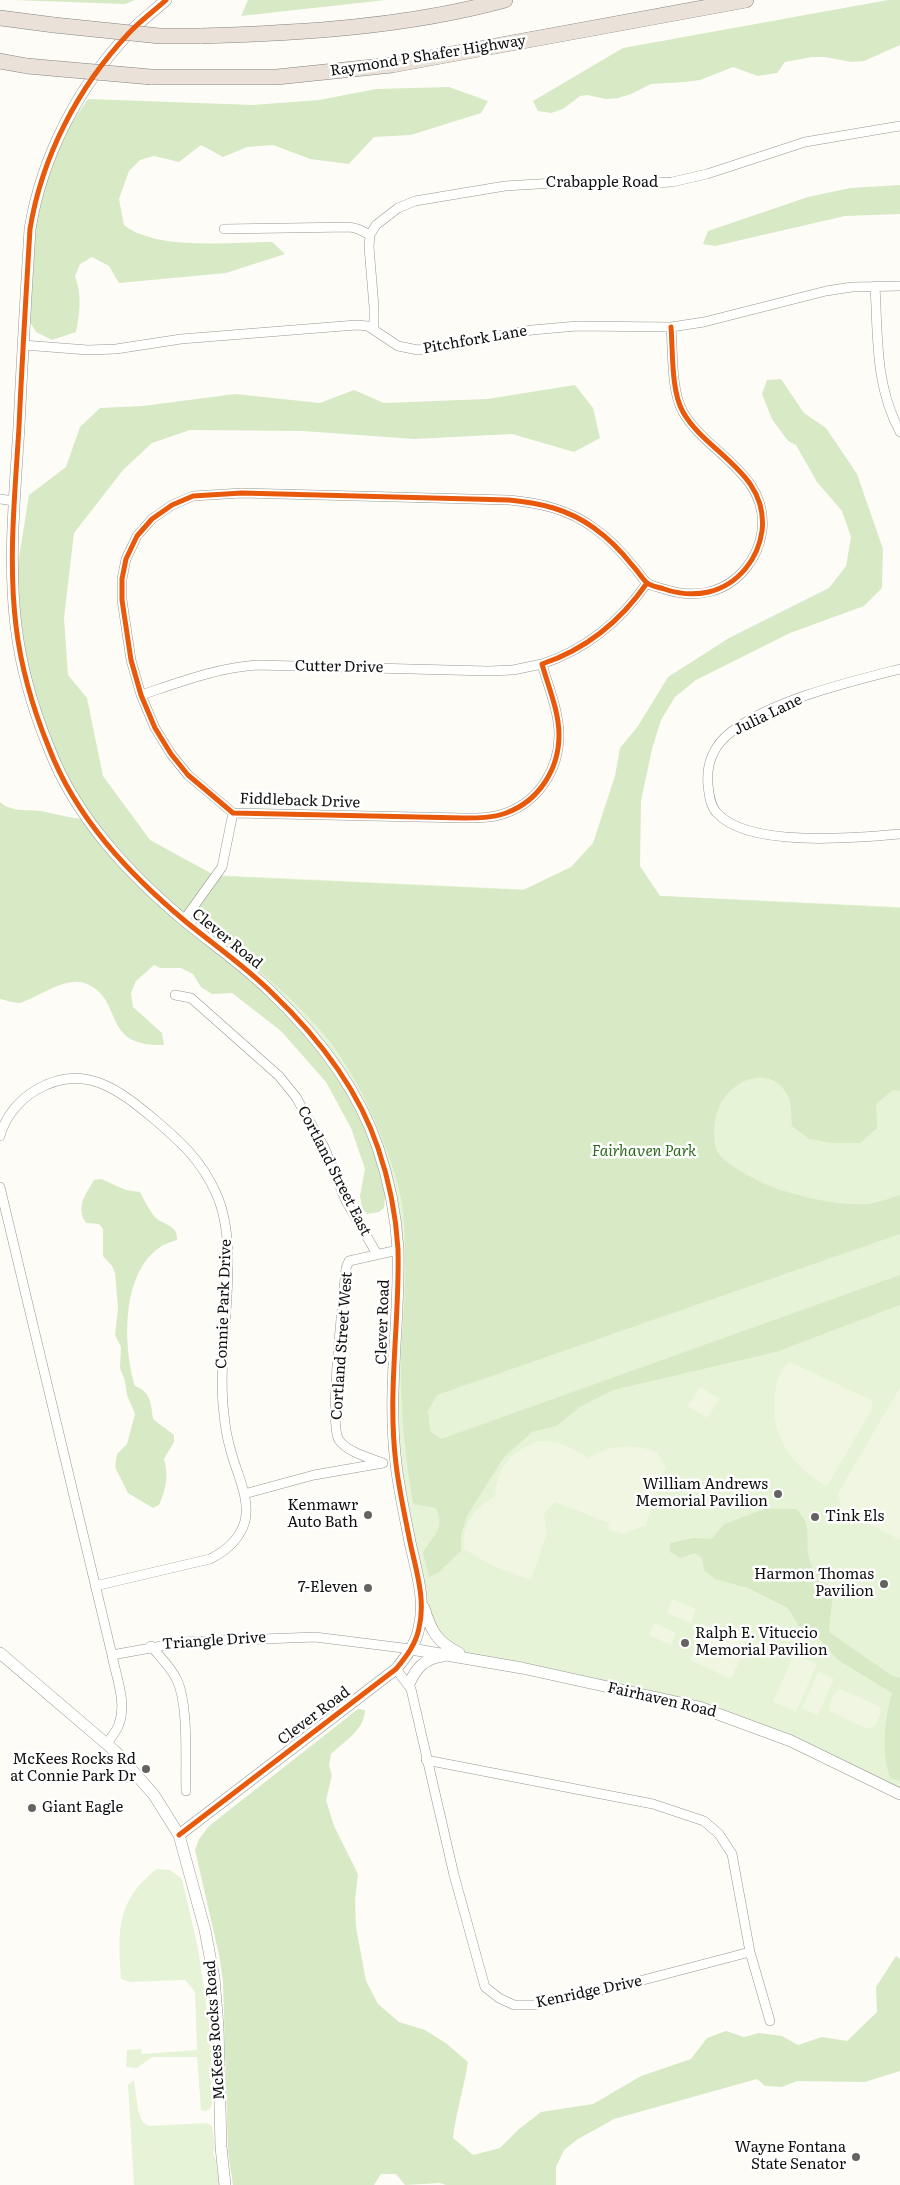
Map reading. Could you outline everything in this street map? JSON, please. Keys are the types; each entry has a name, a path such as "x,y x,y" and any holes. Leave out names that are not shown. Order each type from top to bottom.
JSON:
{"highway":[{"path":"0,18 152,36 261,34 345,28 415,19 505,0"},
{"name":"Raymond P Shafer Highway","path":"0,61 27,66 150,78 277,77 392,65 746,0"}],"street":[{"name":"Clever Road","path":"166,0 129,32 89,82 54,144 36,197 30,229 14,501 13,589 21,658 33,705 50,752 79,807 102,839 127,867 184,920 270,990 329,1056 362,1110 378,1147 388,1184 398,1250 393,1390 396,1462 420,1596 420,1625 411,1649 396,1669 179,1835"},
{"name":"Crabapple Road","path":"370,235 385,217 398,208 415,201 505,186 571,182 631,184 672,182 707,174 805,142 900,126"},
{"path":"224,229 350,227 370,235 369,247 374,330"},
{"name":"Pitchfork Lane","path":"23,344 88,350 116,350 181,339 356,325 368,326 398,346 418,350 532,330 577,326 671,327 704,322 826,291 875,286 900,286"},
{"path":"875,286 879,366 883,390 900,432"},
{"path":"542,664 564,656 592,640 618,619 647,583 681,593 705,594 718,590 740,576 756,552 762,525 758,497 751,485 683,412 676,391 671,327"},
{"name":"Fiddleback Drive","path":"542,664 556,715 559,734 558,753 552,770 542,786 527,802 506,813 485,818 464,818 233,813 188,775 171,754 155,728 141,695 132,660 122,600 122,579 126,559 138,536 152,519 172,505 193,496 217,493 509,500 534,502 559,509 595,528 612,543 647,583"},
{"path":"0,499 14,501"},
{"name":"Cutter Drive","path":"141,695 209,671 233,666 488,671 513,670 542,664"},
{"name":"Julia Lane","path":"900,669 836,685 774,708 745,723 718,743 710,758 707,777 710,797 715,812 728,822 743,829 764,834 830,838 900,834"},
{"name":"Fiddleback Drive","path":"184,920 222,867 233,813"},
{"name":"Cortland Street East","path":"175,995 191,998 279,1076 296,1097 324,1147 346,1201 378,1254"},
{"name":"Connie Park Drive","path":"0,1136 13,1110 28,1094 45,1084 64,1079 83,1079 100,1082 125,1095 191,1152 206,1171 218,1196 225,1222 227,1271 222,1353 224,1414 231,1452 244,1494 245,1521 240,1534 232,1545 222,1553 193,1564 95,1586"},
{"path":"0,1187 112,1654 122,1704 122,1716 119,1726 107,1744"},
{"name":"Cortland Street West","path":"383,1463 344,1445 339,1440 335,1423 338,1349 346,1268 350,1261 355,1258 398,1250"},
{"path":"244,1494 314,1475 396,1462"},
{"path":"420,1596 435,1636 446,1647 469,1658"},
{"name":"Triangle Drive","path":"112,1654 184,1642 315,1637 411,1649"},
{"path":"151,1646 170,1669 181,1693 184,1712 186,1791"},
{"name":"Fairhaven Road","path":"411,1649 469,1658 700,1707 791,1741 900,1794"},
{"name":"McKees Rocks Road","path":"0,1653 107,1744 154,1795 179,1835 205,1930 214,1978 224,2185"},
{"path":"409,1684 414,1672 424,1662 434,1657 453,1655"},
{"name":"Kenridge Drive","path":"396,1669 409,1684 454,1875 485,1987 499,1998 514,2005 534,2005 624,1985 750,1952"},
{"path":"426,1760 653,1804 704,1821 719,1834 732,1854 750,1952 770,2021"}],"green space":[{"path":"13,0 135,0 125,4"},
{"path":"248,0 386,0 241,16"},
{"path":"888,0 900,0 900,45 864,61 851,62 825,57 812,57 785,62 777,73 758,76 733,67 700,80 651,84 618,98 606,99 587,95 580,96 563,109 551,113 538,111 533,101 623,48"},
{"path":"449,87 488,101 481,113 411,135 374,137 349,164 310,159 273,145 247,147 223,157 201,145 179,162 154,156 140,160 129,171 119,199 124,225 138,233 155,239 174,242 272,242 285,254 226,273 119,283 109,266 92,257 80,264 75,276 80,304 76,332 52,340 36,332 26,315 32,228 56,145 88,99 253,105 319,100 376,89"},
{"path":"900,185 900,214 845,216 715,246 703,244 708,231 808,197 850,188"},
{"path":"781,379 804,413 826,428 857,474 883,549 882,588 864,606 790,633 696,680 675,697 661,720 652,749 641,801 640,866 660,896 900,908 900,1091 893,1090 876,1104 877,1128 860,1143 832,1143 809,1139 792,1126 789,1099 781,1086 773,1080 754,1078 736,1087 721,1103 715,1120 714,1133 715,1146 721,1157 756,1180 781,1190 823,1201 845,1204 875,1203 900,1195 900,1234 437,1395 428,1411 430,1431 441,1439 900,1275 900,1305 776,1352 613,1390 580,1407 556,1426 532,1432 504,1457 467,1516 461,1535 461,1551 438,1573 429,1577 423,1553 439,1528 439,1516 436,1508 413,1504 410,1486 401,1394 405,1289 403,1212 389,1155 360,1091 338,1052 326,1037 278,987 189,913 216,876 523,890 571,867 593,843 615,776 620,748 638,726 668,677 729,638 829,588 846,566 851,537 842,511 817,482 796,445 788,441 772,419 762,394 767,380"},
{"path":"575,385 593,408 600,438 574,452 512,434 414,439 303,431 190,430 152,443 123,470 74,533 64,618 68,675 87,698 103,776 150,840 214,875 184,919 155,893 79,806 34,705 14,589 29,495 66,467 80,427 100,408 143,406 235,394 320,403 354,390 384,403 487,399"},
{"path":"0,802 11,808 40,811 81,819 269,993 327,1058 361,1111 386,1185 384,1208 379,1212 367,1214 362,1209 360,1196 365,1169 351,1128 326,1082 281,1031 232,993 212,994 201,987 193,974 181,968 160,968 154,965 136,981 131,993 133,1007 162,1033 164,1045 144,1044 130,1039 116,1022 106,1001 99,992 80,982 65,983 20,1003 0,999"},
{"name":"Fairhaven Park","path":"215,875 900,907 900,1794 745,1723 496,1663 446,1647 427,1619 395,1462 395,1222 363,1110 184,920"},
{"path":"101,1179 126,1190 140,1192 154,1216 175,1230 177,1234 177,1240 161,1247 147,1260 138,1275 128,1312 128,1352 135,1386 147,1395 151,1404 153,1419 174,1435 174,1442 164,1459 166,1482 163,1493 159,1505 153,1508 128,1493 115,1467 117,1454 127,1444 135,1414 127,1395 125,1381 120,1368 121,1347 115,1335 118,1308 115,1273 112,1266 103,1256 103,1229 99,1224 86,1223 81,1212 85,1196 94,1180"},
{"path":"790,1362 871,1400 873,1408 827,1486 802,1469 792,1458 778,1432 774,1403 776,1388 780,1374"},
{"path":"700,1387 720,1399 707,1418 688,1406"},
{"path":"899,1389 900,1540 842,1509 838,1493"},
{"path":"538,1441 565,1445 589,1459 603,1450 612,1448 631,1447 649,1449 657,1452 666,1468 645,1527 643,1526 623,1534 608,1529 609,1523 555,1502 544,1514 547,1532 531,1580 491,1565 464,1549 464,1540 467,1525 475,1512 495,1496 499,1476 507,1461 520,1450"},
{"path":"765,1509 796,1509 806,1522 811,1564 817,1575 833,1592 829,1632 891,1675 900,1678 900,1781 890,1778 885,1757 885,1725 892,1693 838,1660 815,1634 801,1630 788,1608 748,1588 715,1579 704,1570 702,1558 695,1553 681,1558 670,1552 670,1543 693,1538 712,1539 724,1524"},
{"path":"672,1599 696,1609 691,1623 667,1613"},
{"path":"654,1623 676,1633 671,1645 649,1635"},
{"path":"706,1625 747,1644 731,1679 690,1660"},
{"path":"794,1654 817,1664 796,1712 773,1702"},
{"path":"818,1672 834,1679 818,1715 802,1708"},
{"path":"840,1689 880,1707 881,1713 875,1726 867,1729 830,1711 832,1699"},
{"path":"358,1709 365,1710 362,1723 353,1735 331,1754 329,1766 332,1775 326,1800 334,1826 358,1874 355,1900 356,1927 366,1981 378,2004 399,2022 425,2030 447,2044 468,2062 453,2138 473,2155 500,2148 519,2129 541,2112 593,2104 641,2076 691,2059 707,2038 726,2031 744,2037 759,2033 782,2036 798,2045 822,2037 847,2041 877,2012 876,1987 896,1956 900,1959 900,2071 865,2082 797,2081 782,2087 765,2086 757,2079 614,2119 578,2139 564,2150 556,2167 556,2185 446,2185 440,2183 405,2185 396,2174 381,2174 374,2185 233,2185 228,2152 223,1981 219,1955 195,1850 199,1839 209,1826"},
{"path":"157,1869 170,1870 182,1879 198,1948 211,2037 212,2104 210,2109 205,2111 201,2110 197,2057 152,2057 137,2068 126,2067 127,2050 141,2049 142,2054 197,2050 195,1992 185,1980 131,1982 121,1979 119,1946 122,1918 126,1905 143,1881"},
{"path":"134,2080 138,2110 143,2123 149,2126 207,2123 212,2126 215,2147 213,2154 220,2185 134,2185 128,2085"}],"cycle path":[{"path":"166,0 129,33 78,99 53,149 43,175 36,202 30,229 13,527 14,601 18,642 28,688 49,748 60,774 89,821 124,864 144,884 185,921 261,982 304,1026 334,1064 359,1104 370,1126 385,1173 394,1211 397,1236 398,1276 393,1383 394,1437 399,1484 421,1596 421,1617 416,1639 396,1669 179,1835"},
{"path":"647,583 614,622 574,651 542,664 559,726 558,748 551,771 537,792 518,808 496,816 475,818 233,813 188,775 171,754 155,728 141,695 131,660 122,600 122,579 126,559 137,536 152,519 172,505 193,496 242,493 509,500 543,505 574,516 594,528 619,550 650,585 687,594 698,594 719,589 738,577 754,555 762,531 762,511 756,494 746,479 734,465 693,427 683,412 674,382 671,327"}],"place":[{"name":"William Andrews Memorial Pavilion","path":"778,1494"},
{"name":"Kenmawr Auto Bath","path":"368,1515"},
{"name":"Tink Els","path":"815,1517"},
{"name":"Harmon Thomas Pavilion","path":"884,1584"},
{"name":"7-Eleven","path":"368,1588"},
{"name":"Ralph E. Vituccio Memorial Pavilion","path":"685,1643"},
{"name":"McKees Rocks Rd at Connie Park Dr","path":"146,1769"},
{"name":"Giant Eagle","path":"32,1808"},
{"name":"Wayne Fontana State Senator","path":"856,2157"}]}
